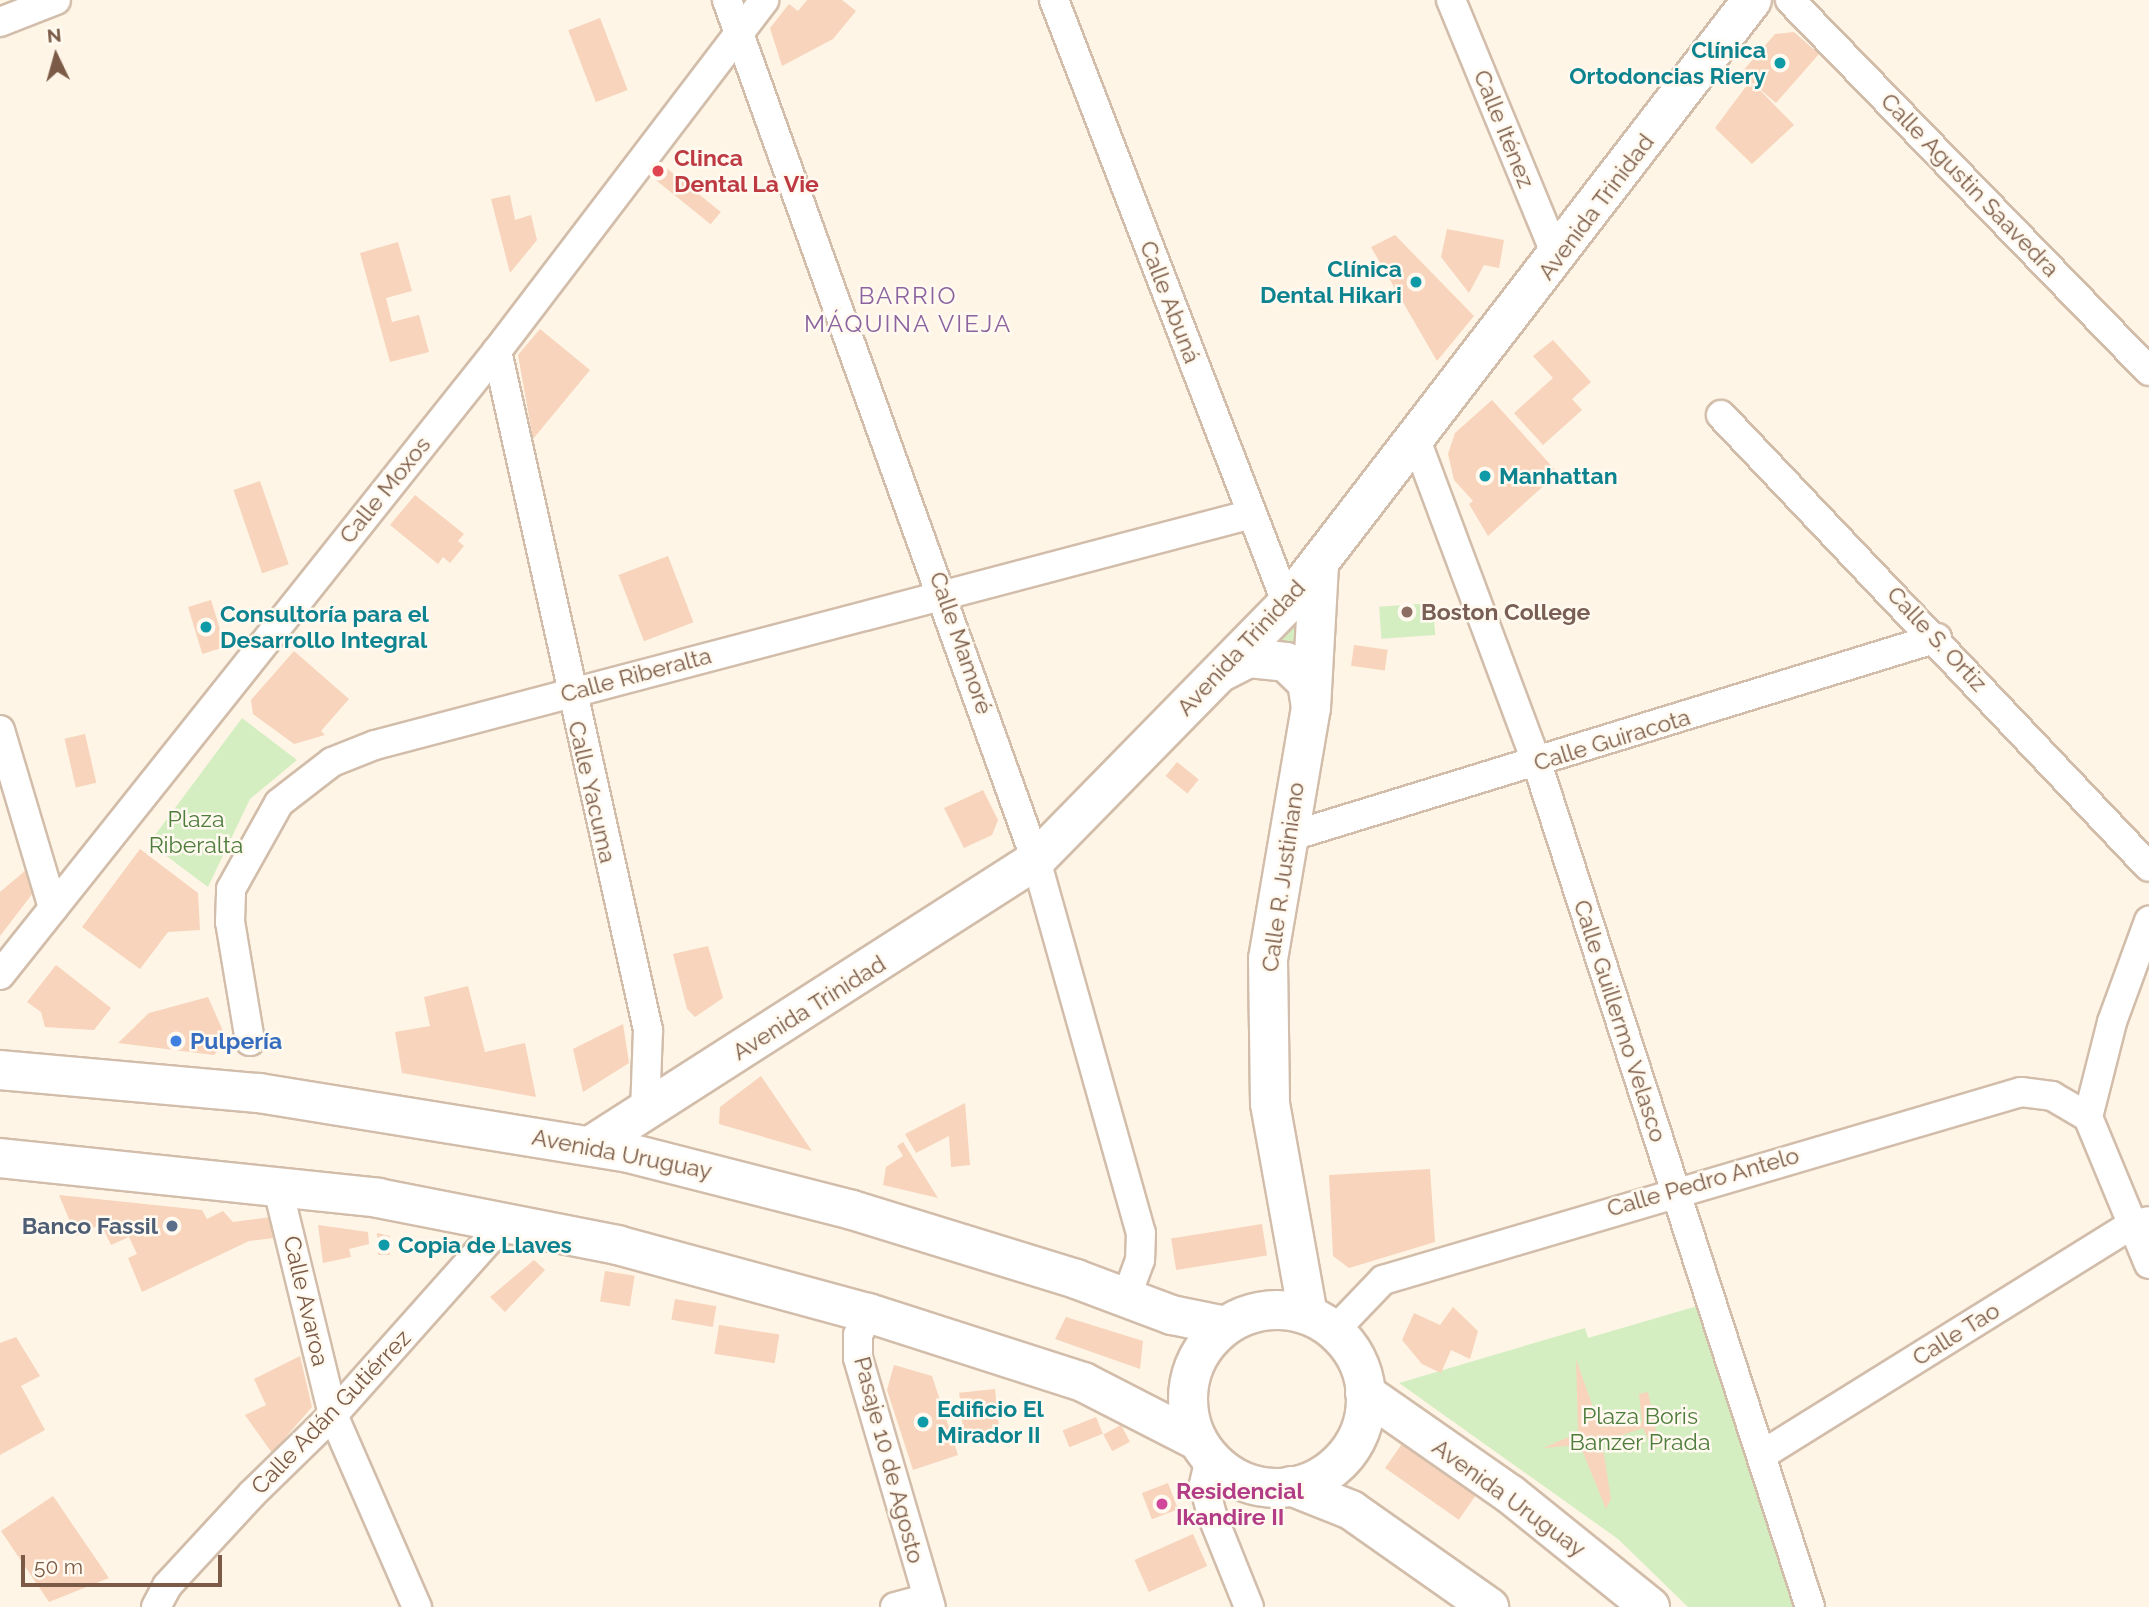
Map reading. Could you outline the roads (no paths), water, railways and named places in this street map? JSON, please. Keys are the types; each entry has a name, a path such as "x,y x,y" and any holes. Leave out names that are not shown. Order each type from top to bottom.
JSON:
{"main road":[{"name":"Avenida Trinidad","path":"590,1146 1036,860 1287,604 1558,259 1752,0"},
{"name":"Calle R. Justiniano","path":"1319,564 1311,708 1285,838 1268,959 1270,1103 1321,1323"},
{"path":"1221,673 1249,658 1286,662 1307,682 1311,708"},
{"name":"Avenida Uruguay","path":"7,1066 259,1093 590,1146 745,1179 1126,1298 1225,1326"},
{"path":"0,1158 378,1198 513,1223 868,1313 1104,1389 1204,1450 1233,1477 1261,1487 1291,1486 1351,1510 1489,1607"},
{"path":"1204,1450 1190,1385 1201,1354 1225,1326 1280,1310 1321,1323 1356,1359 1366,1393 1362,1428 1342,1461 1291,1486"},
{"name":"Avenida Uruguay","path":"1366,1393 1510,1494 1650,1607"}],"street":[{"path":"7,13 56,0"},
{"name":"Calle Mamoré","path":"727,0 945,594 1036,860 1141,1233 1140,1260 1126,1298"},
{"name":"Calle Moxos","path":"0,975 496,351 764,0"},
{"name":"Calle Abuná","path":"1054,0 1287,604"},
{"name":"Calle Iténez","path":"1451,0 1558,259"},
{"name":"Calle Agustin Saavedra","path":"1790,0 2149,371"},
{"name":"Calle Yacuma","path":"496,351 568,692 648,1030 645,1112"},
{"name":"Calle S. Ortiz","path":"1721,415 1937,638 2149,867"},
{"name":"Calle Guillermo Velasco","path":"1416,440 1537,763 1674,1190 1765,1453 1810,1607"},
{"name":"Calle Riberalta","path":"250,1041 230,922 231,889 279,803 302,781 374,745 1252,514"},
{"name":"Calle Guiracota","path":"1285,838 1537,763 1937,638"},
{"path":"0,730 53,908"},
{"path":"2149,921 2112,1022 2088,1117 2140,1223 2149,1264"},
{"name":"Calle Pedro Antelo","path":"1321,1323 1384,1280 1674,1190 2021,1092 2052,1096 2088,1117"},
{"name":"Calle Avaroa","path":"278,1189 333,1415 416,1607"},
{"name":"Calle Adán Gutiérrez","path":"156,1607 252,1494 333,1415 490,1239 513,1223"},
{"name":"Calle Tao","path":"1765,1453 2140,1223"},
{"name":"Pasaje 10 de Agosto","path":"868,1313 858,1335 858,1358 929,1603"},
{"path":"1204,1450 1204,1485 1212,1515 1249,1607"},
{"path":"895,1607 929,1603"}],"place":[{"name":"Clínica Ortodoncias Riery","path":"1780,63"},
{"name":"Clinca Dental La Vie","path":"658,171"},
{"name":"Clínica Dental Hikari","path":"1416,282"},
{"name":"Manhattan","path":"1485,476"},
{"name":"Boston College","path":"1407,612"},
{"name":"Consultoría para el Desarrollo Integral","path":"206,627"},
{"name":"Pulpería","path":"176,1041"},
{"name":"Banco Fassil","path":"172,1226"},
{"name":"Copia de Llaves","path":"384,1245"},
{"name":"Edificio El Mirador II","path":"923,1422"},
{"name":"Residencial Ikandire II","path":"1162,1504"}],"district":[{"name":"BARRIO MÁQUINA VIEJA","path":"908,310"}],"park label":[{"name":"Plaza Riberalta","path":"196,832"},
{"name":"Plaza Boris Banzer Prada","path":"1640,1429"}]}
